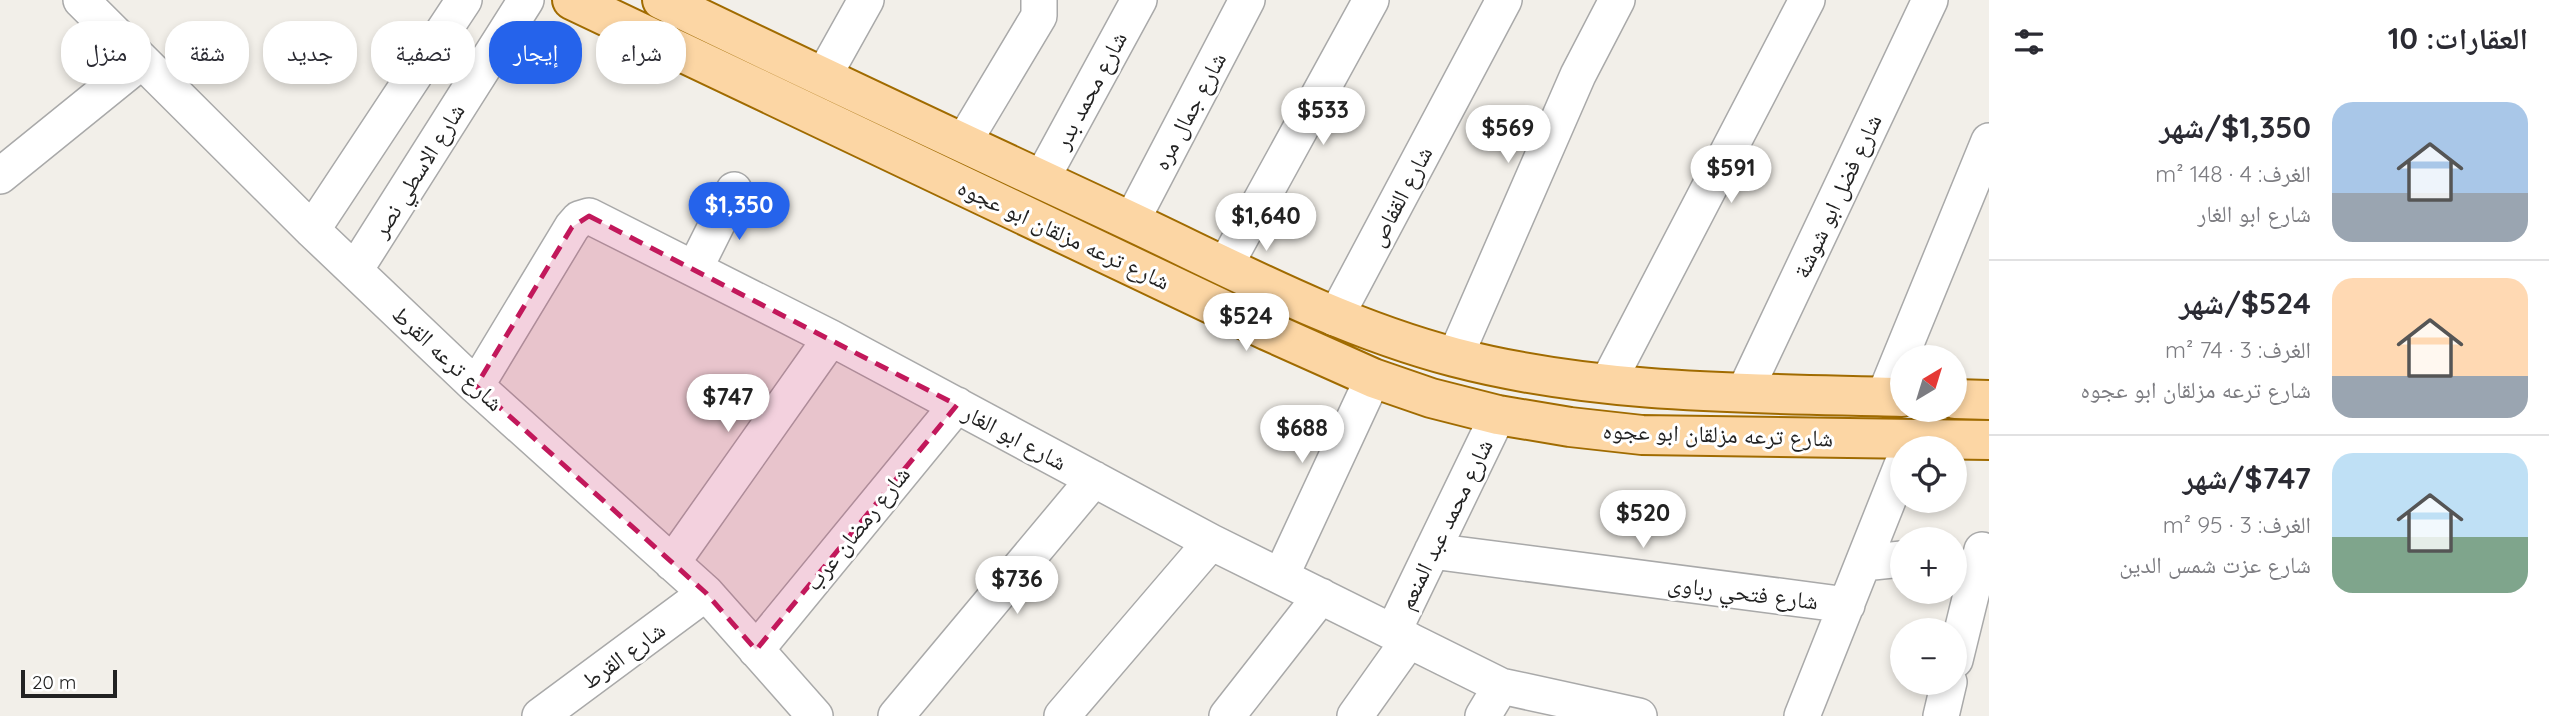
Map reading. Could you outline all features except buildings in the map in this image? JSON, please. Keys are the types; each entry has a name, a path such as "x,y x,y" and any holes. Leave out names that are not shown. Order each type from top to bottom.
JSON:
{"main road":[{"name":"شارع ترعه مزلقان ابو عجوه","path":"572,0 1373,378 1430,398 1498,415 1642,435 1890,449"},
{"name":"شارع ترعه مزلقان ابو عجوه","path":"662,0 822,78 1335,318 1455,358 1530,374 1606,384 1744,393 1890,397"},
{"path":"1967,399 1989,400"},
{"name":"شارع ترعه مزلقان ابو عجوه","path":"1967,443 1989,440"}],"street":[{"name":"شارع ترعه القرط","path":"81,0 102,21"},
{"path":"312,230 464,0"},
{"name":"شارع الاسطي نصر","path":"355,270 526,0"},
{"path":"822,78 866,0"},
{"path":"963,143 1039,16 1039,0"},
{"name":"شارع محمد بدر","path":"1041,180 1139,0"},
{"name":"شارع جمال مره","path":"1131,222 1247,0"},
{"path":"1225,267 1371,0"},
{"name":"شارع القفاص","path":"1335,318 1504,0"},
{"path":"1455,358 1578,75 1617,0"},
{"path":"1606,384 1807,0"},
{"name":"شارع فضل ابو شوشة","path":"1744,393 1930,0"},
{"name":"شارع ترعه القرط","path":"151,70 312,230 476,386 706,593 815,716"},
{"path":"0,176 114,84"},
{"path":"1912,345 1989,141"},
{"path":"695,268 734,190"},
{"name":"شارع ابو الغار","path":"476,386 579,219 589,216 600,219 831,338 1211,542 1501,686 1639,716"},
{"path":"672,563 831,338"},
{"path":"1281,576 1373,378"},
{"name":"شارع رمضان عرب","path":"756,650 957,405"},
{"name":"شارع محمد عبد المنعم","path":"1355,716 1401,636 1432,551 1498,415"},
{"path":"896,716 1094,479"},
{"path":"1802,716 1890,495"},
{"path":"1062,716 1211,542"},
{"name":"شارع فتحي رباوى","path":"1432,551 1847,605"},
{"path":"1963,618 1975,551"},
{"path":"1863,563 1890,560"},
{"name":"شارع القرط","path":"540,716 706,593"},
{"path":"1227,716 1321,596"},
{"path":"1483,716 1501,686"},
{"path":"1941,716 1946,695"}],"highlighted area":[{"path":"589,216 957,405 756,650 706,593 476,386 572,227"}]}
